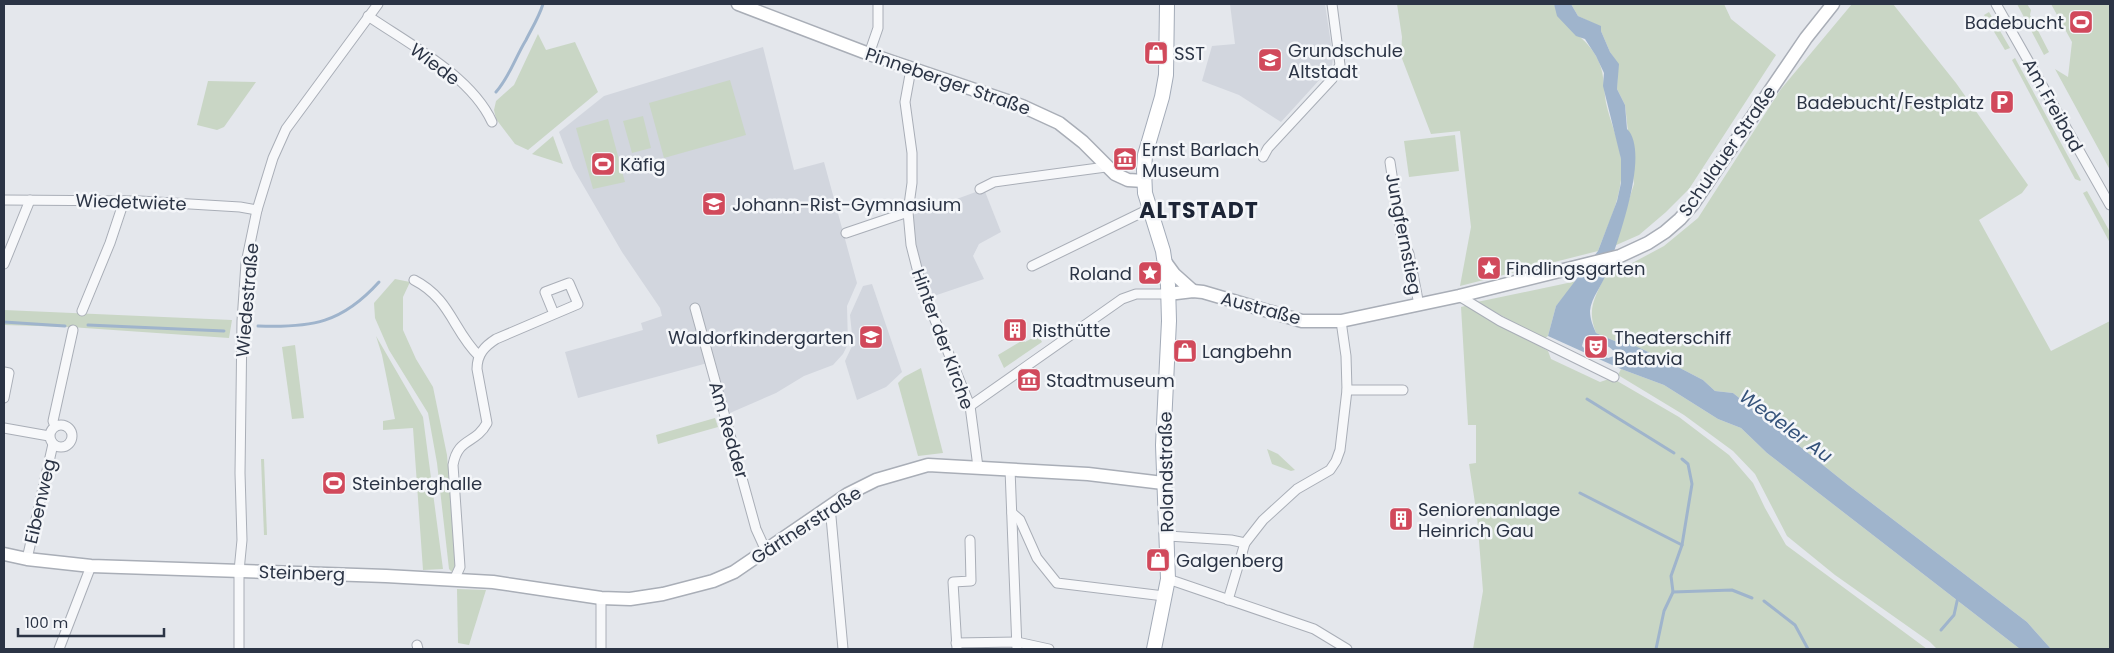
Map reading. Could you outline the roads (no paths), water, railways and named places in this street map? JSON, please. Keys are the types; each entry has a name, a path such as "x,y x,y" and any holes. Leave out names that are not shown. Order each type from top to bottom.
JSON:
{"main road":[{"name":"Rolandstraße","path":"1154,649 1168,579 1168,536 1163,483 1168,294 1166,263 1149,209 1144,181 1145,155 1162,97 1166,75 1167,4"}],"street":[{"name":"Wiedestraße","path":"239,649 239,571 242,540 240,473 242,321 246,263 257,210 273,158 286,129 378,4"},
{"name":"Pinneberger Straße","path":"738,4 869,54 1022,106 1059,123 1083,142 1106,167 1123,178 1144,181"},
{"path":"869,54 878,28 878,4"},
{"path":"1263,157 1268,148 1332,79 1340,65 1332,4"},
{"name":"Schulauer Straße","path":"1419,305 1620,256 1648,243 1665,232 1693,204 1806,38 1833,4"},
{"name":"Am Freibad","path":"1996,4 2110,205"},
{"name":"Wiede","path":"368,16 451,74 485,106 492,122"},
{"name":"Hinter der Kirche","path":"911,69 905,102 912,153 912,183 908,212 911,245 922,288 969,404 978,464"},
{"name":"Jungfernstieg","path":"1390,162 1401,235 1409,254 1419,305"},
{"path":"980,189 994,182 1106,167"},
{"name":"Wiedetwiete","path":"4,200 124,201 240,207 257,210"},
{"path":"4,264 30,200"},
{"path":"82,311 110,243 124,201"},
{"path":"1032,266 1149,209"},
{"path":"846,233 908,212"},
{"path":"1166,263 1174,274 1193,291"},
{"path":"414,280 429,288 446,306 468,346 479,356"},
{"name":"Austraße","path":"1168,294 1193,291 1215,295 1280,316 1304,321 1341,321 1419,305"},
{"path":"969,404 1122,299 1136,294 1168,294"},
{"path":"1459,296 1508,325 1614,376"},
{"name":"Am Redder","path":"695,308 756,529 766,551"},
{"path":"454,580 460,567 453,465 455,453 460,446 480,432 487,423 477,368 479,356 486,346 496,339 554,314"},
{"path":"1228,600 1245,543 1263,520 1283,500 1313,479 1330,470 1336,461 1340,450 1347,390 1346,356 1341,321"},
{"name":"Eibenweg","path":"55,426 53,421 73,330"},
{"path":"4,372 9,373 4,398"},
{"path":"1347,390 1403,390"},
{"name":"Eibenweg","path":"4,428 51,440 60,448 68,445 72,434 67,427 59,425 55,426 50,432 51,440 27,559"},
{"name":"Gärtnerstraße","path":"600,598 630,600 663,594 713,581 734,572 830,506 867,484 903,471 928,465 978,464 1010,469 1088,474 1163,483"},
{"path":"1010,469 1017,646"},
{"path":"830,506 843,649"},
{"path":"1012,513 1020,520 1036,558 1057,583 1164,596"},
{"path":"1168,536 1231,540 1245,543"},
{"path":"970,540 972,581 953,582 957,646 1017,646 1049,649"},
{"name":"Steinberg","path":"4,554 27,559 91,566 454,580 540,588 600,598"},
{"path":"59,649 91,566"},
{"path":"1168,579 1314,629 1346,649"},
{"path":"600,598 601,649"}],"water":[{"path":"1554,4 1571,4 1578,16 1601,26 1601,31 1610,52 1619,64 1617,89 1625,105 1627,129 1633,141 1635,157 1630,198 1618,241 1607,272 1591,306 1591,317 1596,333 1617,342 1631,344 1657,356 1703,380 1715,391 1733,393 1848,485 2027,622 2051,649 2020,649 1767,453 1741,428 1718,419 1664,385 1621,369 1548,336 1556,306 1598,251 1617,201 1621,183 1621,159 1603,86 1604,73 1585,39 1576,36 1557,16","holes":["1584,339 1598,341 1617,355 1608,358 1584,348 1582,346"]}],"waterway":[{"path":"496,92 509,73 543,4"},
{"path":"258,326 294,326 325,320 352,306 379,282"},
{"path":"4,322 65,326"},
{"path":"88,325 224,331"},
{"path":"1587,399 1674,453"},
{"path":"1656,649 1664,611 1673,592 1671,576 1682,545 1692,484 1688,464 1682,459"},
{"path":"1580,493 1682,545"},
{"path":"1673,592 1732,590 1752,598"},
{"path":"1941,630 1954,615 1958,597"},
{"path":"1764,601 1795,625 1808,649"}],"place":[{"name":"Badebucht","path":"2081,22"},
{"name":"SST","path":"1156,53"},
{"name":"Grundschule Altstadt","path":"1270,60"},
{"name":"Badebucht/Festplatz","path":"2002,102"},
{"name":"Ernst Barlach Museum","path":"1125,159"},
{"name":"Käfig","path":"603,164"},
{"name":"Johann-Rist-Gymnasium","path":"714,204"},
{"name":"Findlingsgarten","path":"1489,268"},
{"name":"Roland","path":"1150,273"},
{"name":"Risthütte","path":"1015,330"},
{"name":"Waldorfkindergarten","path":"871,337"},
{"name":"Theaterschiff Batavia","path":"1596,347"},
{"name":"Langbehn","path":"1185,351"},
{"name":"Stadtmuseum","path":"1029,380"},
{"name":"Steinberghalle","path":"334,483"},
{"name":"Seniorenanlage Heinrich Gau","path":"1401,519"},
{"name":"Galgenberg","path":"1158,560"}],"district":[{"name":"ALTSTADT","path":"1199,210"}],"water label":[{"name":"Wedeler Au","path":"1786,426"}]}
